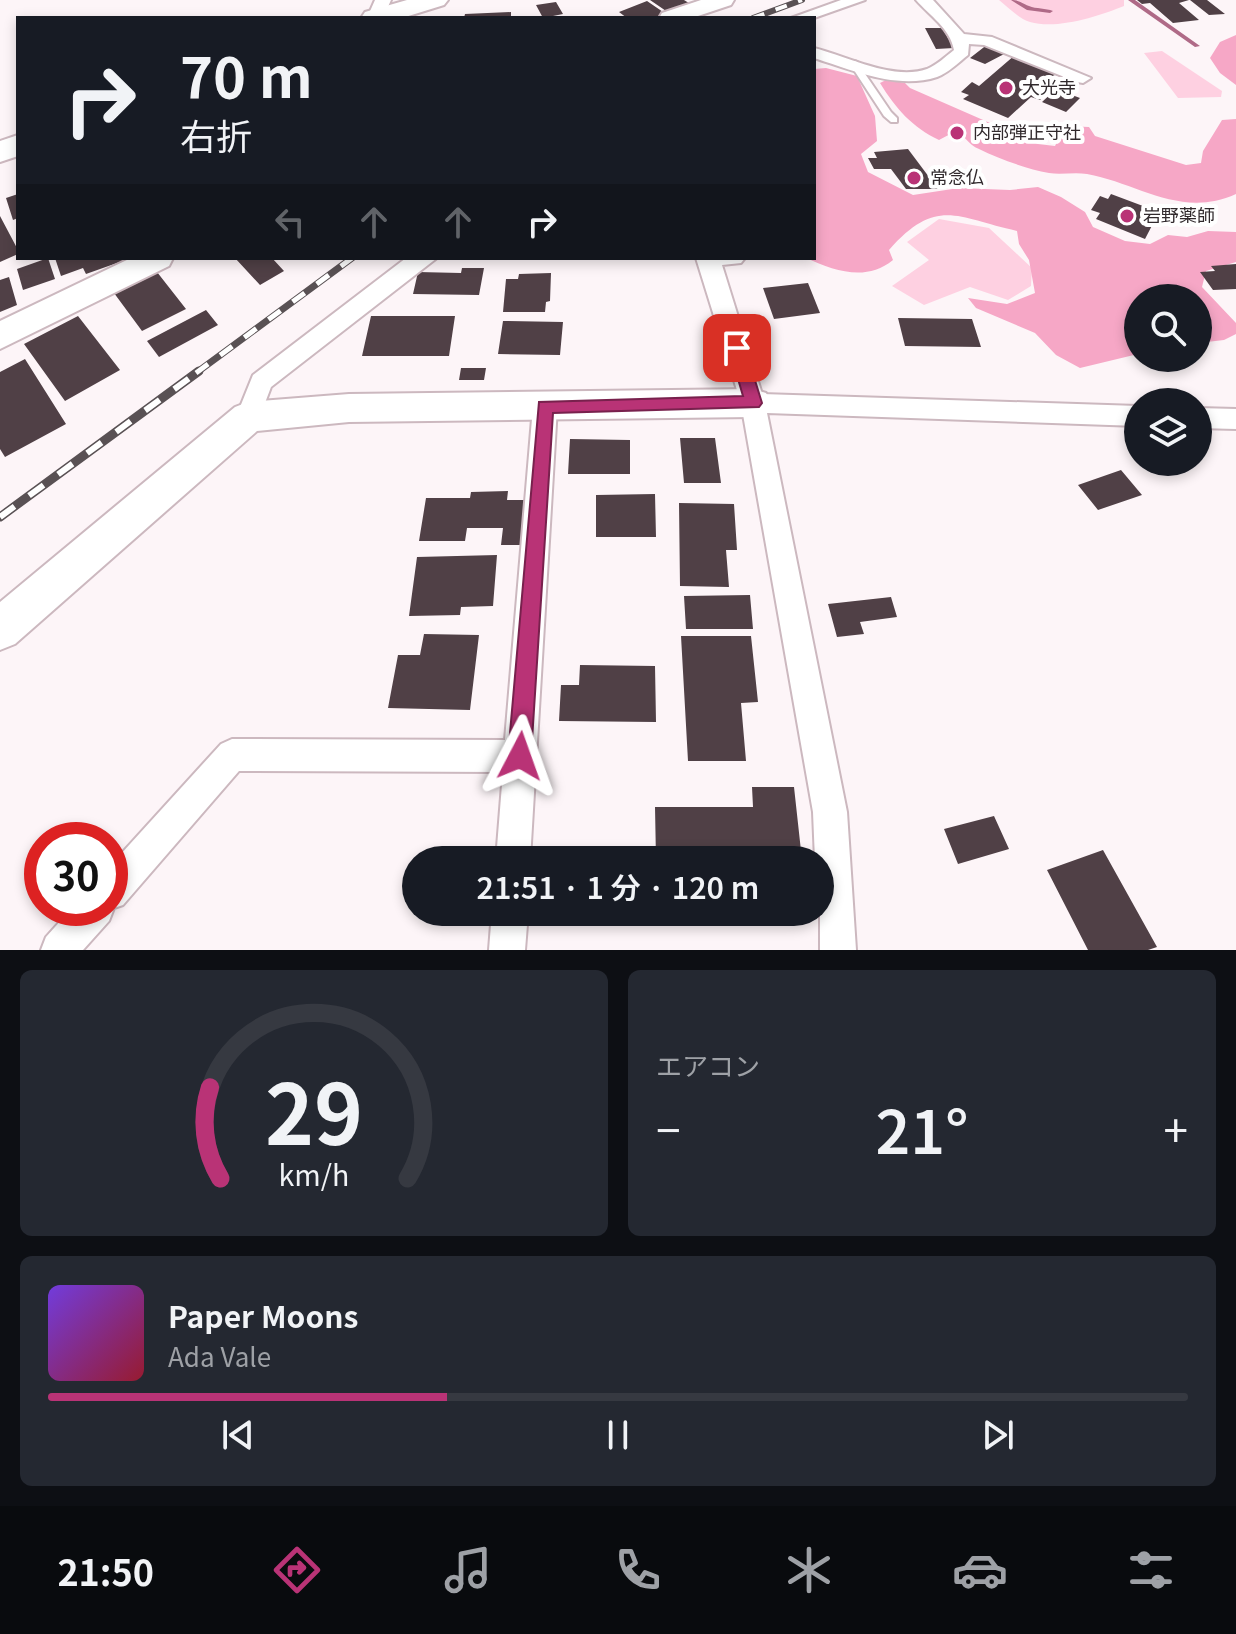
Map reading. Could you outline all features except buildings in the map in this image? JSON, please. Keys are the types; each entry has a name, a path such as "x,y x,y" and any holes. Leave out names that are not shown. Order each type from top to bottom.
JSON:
{"highway":[{"path":"381,16 435,0"}],"street":[{"path":"684,16 705,13 723,0"},
{"path":"805,16 857,0"},
{"path":"816,54 914,78 934,72 962,52 959,39 924,0"},
{"path":"959,39 986,40 1083,78"},
{"path":"0,336 154,260"},
{"path":"0,629 248,417 261,382 417,260"},
{"path":"708,260 753,403 830,812 838,950"},
{"path":"248,417 349,408 753,403 1124,416"},
{"path":"514,846 545,407"},
{"path":"1212,418 1236,419"},
{"path":"128,872 232,755 520,756"},
{"path":"59,950 80,926"},
{"path":"507,950 509,926"}],"lane":[{"path":"854,64 894,120"}],"shaded area":[{"path":"999,0 1124,0 1124,6 1078,21 1041,24 1022,18"},
{"path":"1236,35 1236,85 1220,73 1210,58 1220,42"},
{"path":"1162,51 1222,91 1221,97 1178,98 1144,53"},
{"path":"826,68 857,76 875,116 877,141 861,154 868,172 913,195 959,188 1010,190 1038,187 1085,212 1093,227 1125,241 1150,244 1168,235 1187,237 1208,231 1236,232 1236,262 1206,271 1203,284 1124,284 1124,357 1080,368 1056,355 1035,333 976,308 968,298 1007,304 1035,293 1029,260 1019,244 1017,231 948,215 921,222 906,233 889,250 893,260 872,271 839,270 811,260 816,260 816,69"},
{"path":"888,79 905,83 910,88 1038,144 1055,146 1065,126 1089,127 1095,136 1186,165 1201,163 1203,151 1222,120 1236,119 1236,194 1216,201 1178,201 1106,178 1049,173 1022,166 975,147 956,131 939,140 913,123 899,109 880,83"},
{"path":"939,219 989,228 1032,268 1031,286 1008,300 970,287 924,305 892,286 929,260 907,242"},
{"path":"1212,298 1236,323 1236,334 1212,341"}],"waterway":[{"path":"1014,0 1029,9 1050,11"},
{"path":"1131,0 1197,46"}],"railway":[{"path":"758,16 802,0"},
{"path":"196,373 349,260"},
{"path":"0,517 199,371"}],"place":[{"name":"大光寺","path":"1006,88"},
{"name":"内部弾正守社","path":"957,133"},
{"name":"常念仏","path":"914,178"},
{"name":"岩野薬師","path":"1127,216"}],"route":[{"path":"520,756 545,407 753,403 737,348"}]}
